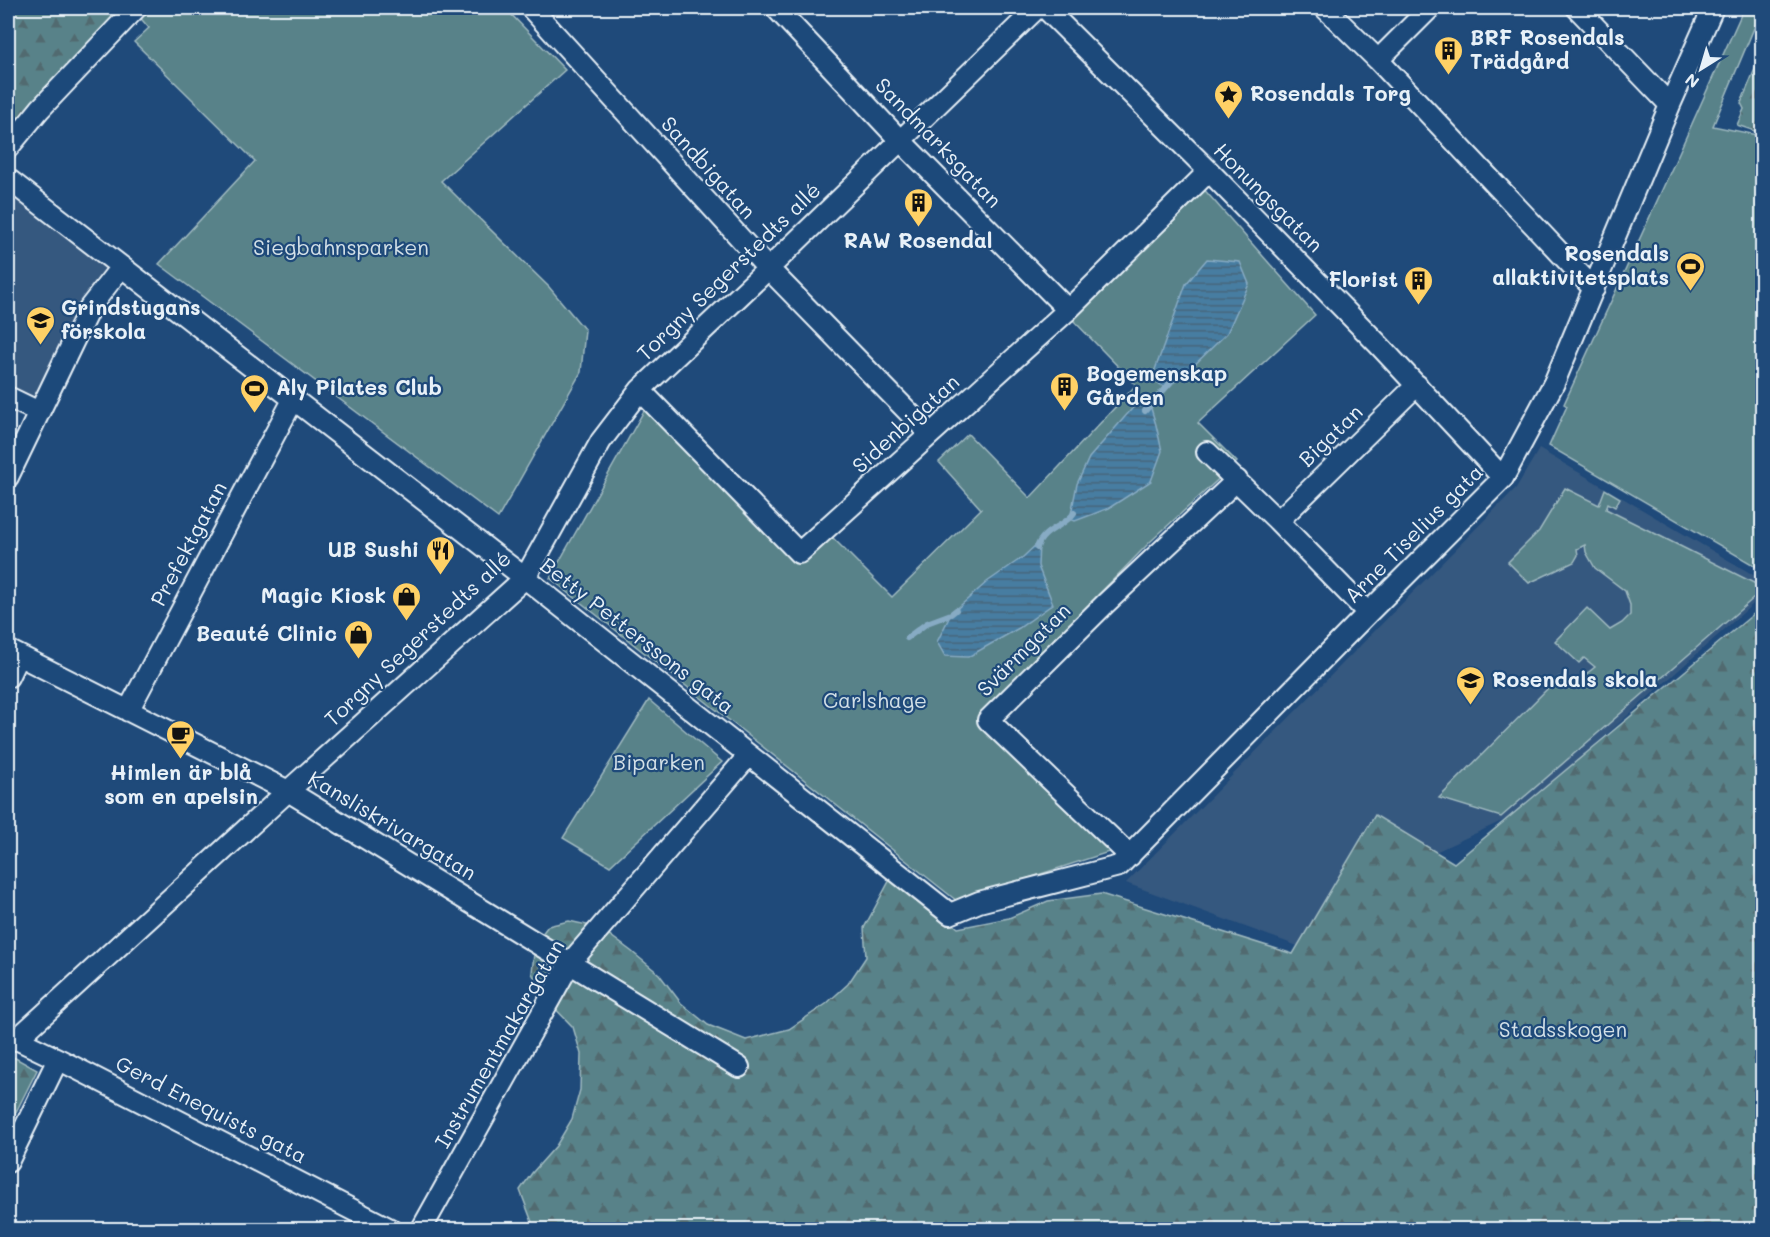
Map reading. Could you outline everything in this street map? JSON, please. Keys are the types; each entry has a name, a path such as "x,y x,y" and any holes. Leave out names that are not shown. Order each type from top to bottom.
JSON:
{"street":[{"path":"8,148 40,109 136,8"},
{"name":"Sandbigatan","path":"531,8 768,268 930,434"},
{"name":"Sandmarksgatan","path":"776,8 900,140 1068,310"},
{"name":"Torgny Segerstedts allé","path":"12,1037 525,578 601,441 640,390 1036,8"},
{"name":"Honungsgatan","path":"1045,8 1209,171 1417,385 1503,478"},
{"path":"1325,8 1378,60 1594,289"},
{"path":"1378,60 1430,8"},
{"path":"1577,8 1670,105"},
{"name":"Arne Tiselius gata","path":"950,914 979,902 1119,866 1503,478 1554,383 1713,8"},
{"name":"Sidenbigatan","path":"640,390 799,553 1068,310 1209,171"},
{"name":"Betty Petterssons gata","path":"8,179 525,578 950,914"},
{"path":"8,477 90,307 121,267"},
{"name":"Bigatan","path":"1278,521 1417,385"},
{"path":"8,397 39,412"},
{"name":"Prefektgatan","path":"128,711 293,400"},
{"path":"1207,452 1368,613"},
{"name":"Svärmgatan","path":"1130,856 988,720 1106,603 1236,480"},
{"path":"8,677 13,653"},
{"name":"Kansliskrivargatan","path":"13,653 288,791 739,1067"},
{"name":"Instrumentmakargatan","path":"422,1230 570,963 749,755"},
{"name":"Gerd Enequists gata","path":"12,1037 392,1230"},
{"path":"8,1162 58,1059"}],"shaded area":[{"name":"Grindstugans förskola","path":"8,191 121,280 19,417 8,411"},
{"path":"1207,259 1240,262 1249,284 1227,333 1182,377 1165,388 1152,378 1186,284"},
{"path":"1137,403 1150,405 1162,451 1151,481 1109,508 1075,521 1070,519 1077,484 1089,458"},
{"name":"Rosendals skola","path":"1539,449 1762,580 1762,596 1517,814 1416,861 1303,948 1126,883 1516,488"},
{"path":"1039,542 1038,566 1053,604 1019,628 968,657 945,656 937,642 951,614 987,582 1023,557"}],"green space":[{"path":"8,8 136,8 8,146"},
{"name":"Siegbahnsparken","path":"144,8 505,8 565,70 441,181 549,287 585,330 581,372 498,518 159,264 255,161 134,42 149,28 136,13"},
{"name":"Rosendals allaktivitetsplats","path":"1744,8 1762,9 1713,126 1762,136 1762,570 1549,446 1567,406 1564,404"},
{"path":"1762,52 1762,135 1737,125 1744,109 1741,103"},
{"name":"Carlshage","path":"1201,186 1315,315 1198,423 1237,462 1150,542 979,717 1112,851 957,901 550,578 645,409 793,554 822,527 892,597 981,509 939,462 968,434 1030,498 1136,385 1071,318"},
{"path":"1565,488 1599,505 1605,489 1620,498 1615,507 1608,503 1606,509 1762,587 1762,591 1501,817 1439,798 1559,677 1576,682 1595,667 1584,658 1579,663 1555,641 1587,608 1610,630 1630,615 1630,605 1625,591 1595,568 1586,552 1585,545 1577,549 1578,555 1574,562 1529,583 1508,562 1539,531"},
{"name":"Stadsskogen","path":"1762,607 1762,1229 535,1230 520,1190 556,1146 572,1119 580,1090 581,1054 573,1027 546,999 532,973 535,943 548,926 569,921 600,928 659,974 681,1003 708,1025 746,1040 789,1029 826,1004 848,984 866,957 864,928 893,874 958,928 1009,918 1048,901 1101,894 1293,954 1375,815 1454,863"},
{"name":"Biparken","path":"649,700 722,762 610,866 563,838"},
{"path":"8,1054 37,1070 8,1128"}],"waterway":[{"path":"1145,411 1170,383"},
{"path":"1037,548 1044,536 1074,513"},
{"path":"907,638 927,623 956,610"}],"place":[{"name":"BRF Rosendals Trädgård","path":"1449,76"},
{"name":"Rosendals Torg","path":"1229,120"},
{"name":"RAW Rosendal","path":"918,228"},
{"name":"Rosendals allaktivitetsplats","path":"1690,292"},
{"name":"Florist","path":"1419,306"},
{"name":"Grindstugans förskola","path":"40,346"},
{"name":"Bogemenskap Gården","path":"1065,412"},
{"name":"Aly Pilates Club","path":"255,414"},
{"name":"UB Sushi","path":"440,576"},
{"name":"Magic Kiosk","path":"407,622"},
{"name":"Beauté Clinic","path":"358,660"},
{"name":"Rosendals skola","path":"1471,706"},
{"name":"Himlen är blå som en apelsin","path":"181,760"}]}
